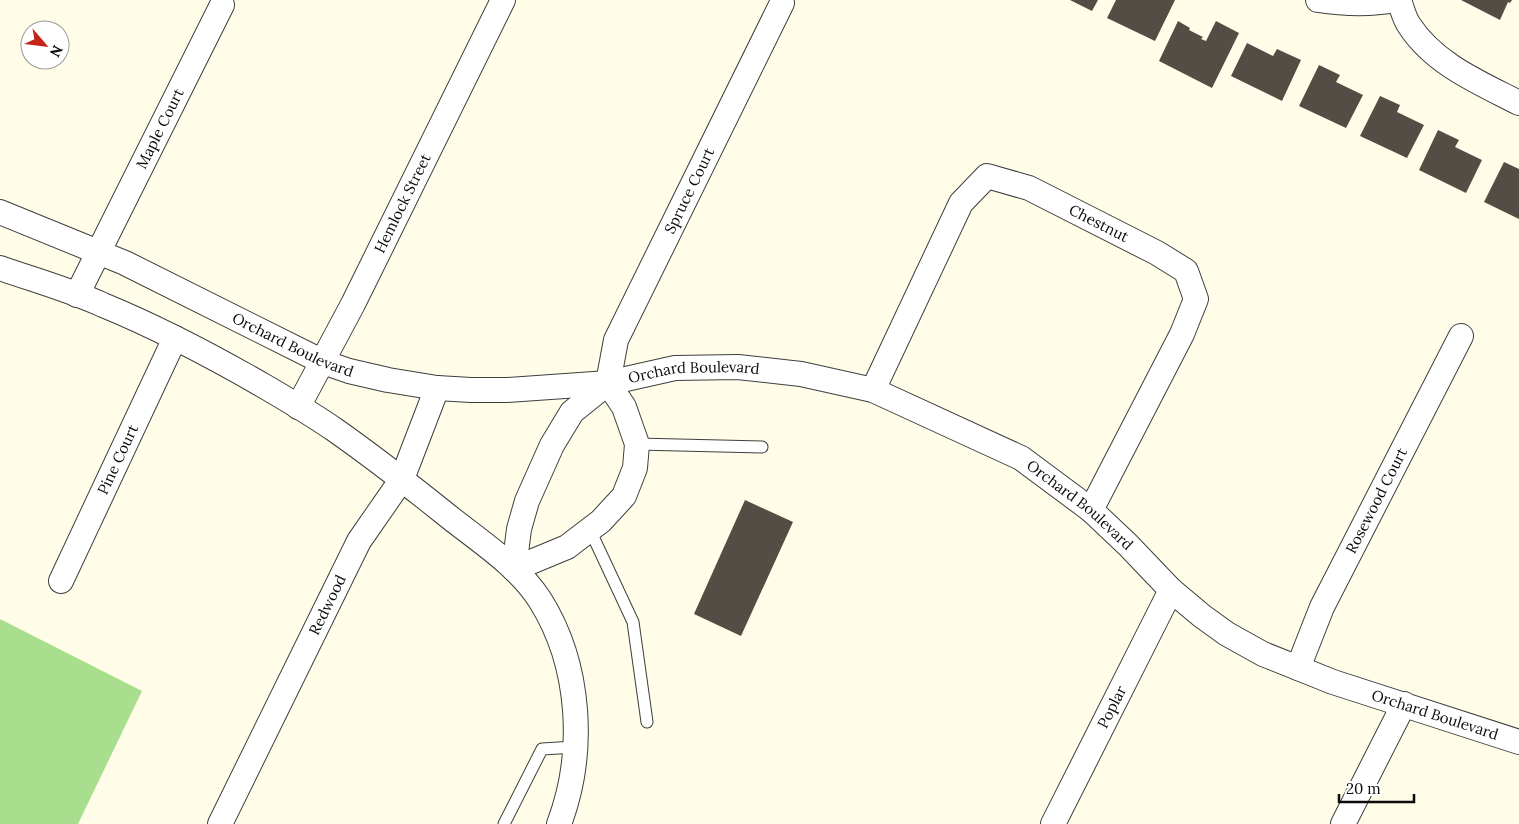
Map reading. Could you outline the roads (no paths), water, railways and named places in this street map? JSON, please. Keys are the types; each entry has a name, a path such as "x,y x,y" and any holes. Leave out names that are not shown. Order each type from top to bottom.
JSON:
{"street":[{"name":"Hemlock Street","path":"298,407 353,304 503,0"},
{"path":"1318,0 1346,4 1375,4 1397,0 1408,24 1439,58 1461,74 1519,103"},
{"name":"Spruce Court","path":"608,383 616,340 782,3"},
{"name":"Maple Court","path":"77,295 222,5"},
{"name":"Chestnut","path":"873,390 961,203 987,176 1029,188 1157,252 1186,271 1196,299 1182,334 1091,510"},
{"name":"Orchard Boulevard","path":"0,212 98,252 179,289 323,362 388,380 436,388 507,390 608,383 675,368 738,367 801,374 873,390 1022,458 1091,510 1171,590 1227,634 1264,654 1333,682 1519,742"},
{"path":"0,268 103,304 175,338 232,368 335,430 402,479 514,569 539,598 560,639 570,676 577,732 576,747 572,774 559,824"},
{"name":"Rosewood Court","path":"1298,668 1322,607 1461,336"},
{"name":"Pine Court","path":"61,582 175,338"},
{"name":"Orchard Boulevard","path":"514,569 519,530 526,501 552,445 572,412 608,383"},
{"path":"514,569 567,548 601,521 624,496 635,468 637,444 624,408 608,383"},
{"name":"Redwood","path":"220,824 359,541 402,479 436,388"},
{"name":"Poplar","path":"1053,824 1171,590"},
{"path":"1343,824 1404,704"}],"lane":[{"path":"637,444 762,447"},
{"path":"590,530 633,622 647,722"},
{"path":"504,824 542,749 576,747"}]}
